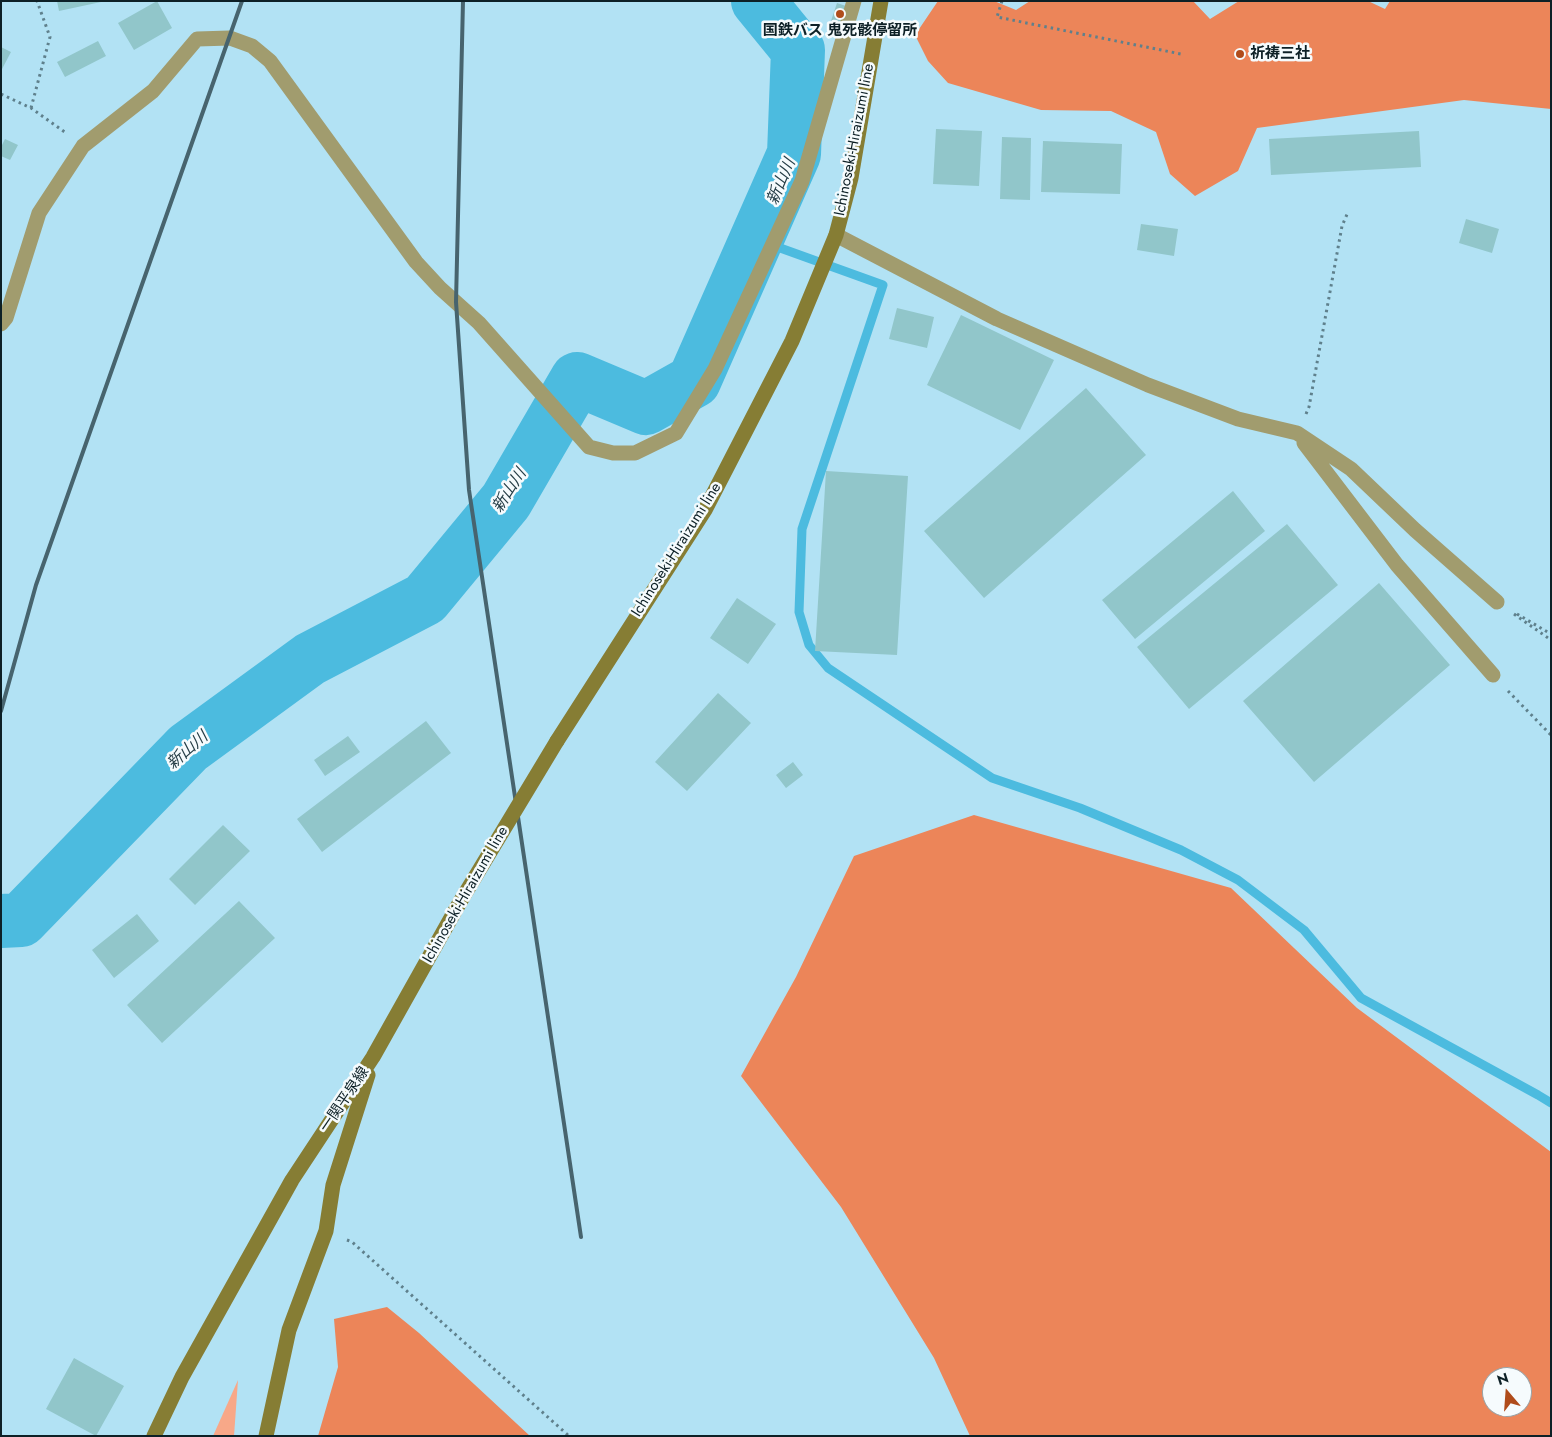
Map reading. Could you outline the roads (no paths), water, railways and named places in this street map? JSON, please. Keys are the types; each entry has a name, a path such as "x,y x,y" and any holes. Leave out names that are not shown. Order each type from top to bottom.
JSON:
{"main road":[{"name":"Ichinoseki-Hiraizumi line","path":"374,1057 460,902 557,741 705,510 792,341 836,234 851,178 882,1"},
{"name":"一関平泉線","path":"266,1436 289,1330 326,1231 333,1185 374,1057"},
{"name":"一関平泉線","path":"154,1436 182,1377 292,1180 374,1057"}],"street":[{"path":"1,324 6,318 40,213 82,146 153,91 198,39 230,38 252,46 270,61 416,262 440,288 479,323 589,447 613,453 635,453 676,433 715,369 802,181 854,1"},
{"path":"836,234 997,319 1148,385 1238,419 1297,433 1351,470 1415,530 1497,602"},
{"path":"1297,433 1398,565 1493,675"}],"waterway":[{"name":"新山川","path":"1,921 21,920 188,748 310,659 425,599 506,501 577,379 646,408 694,381 794,154 798,50 758,1"},
{"path":"758,240 883,285 802,529 799,612 809,645 828,668 992,778 1080,808 1181,850 1238,880 1304,930 1361,998 1551,1103"}],"railway":[{"path":"1,711 36,585 242,1"},
{"path":"463,1 456,302 469,490 581,1237"}],"place":[{"name":"国鉄バス 鬼死骸停留所","path":"840,14"},
{"name":"祈祷三社","path":"1240,54"}]}
